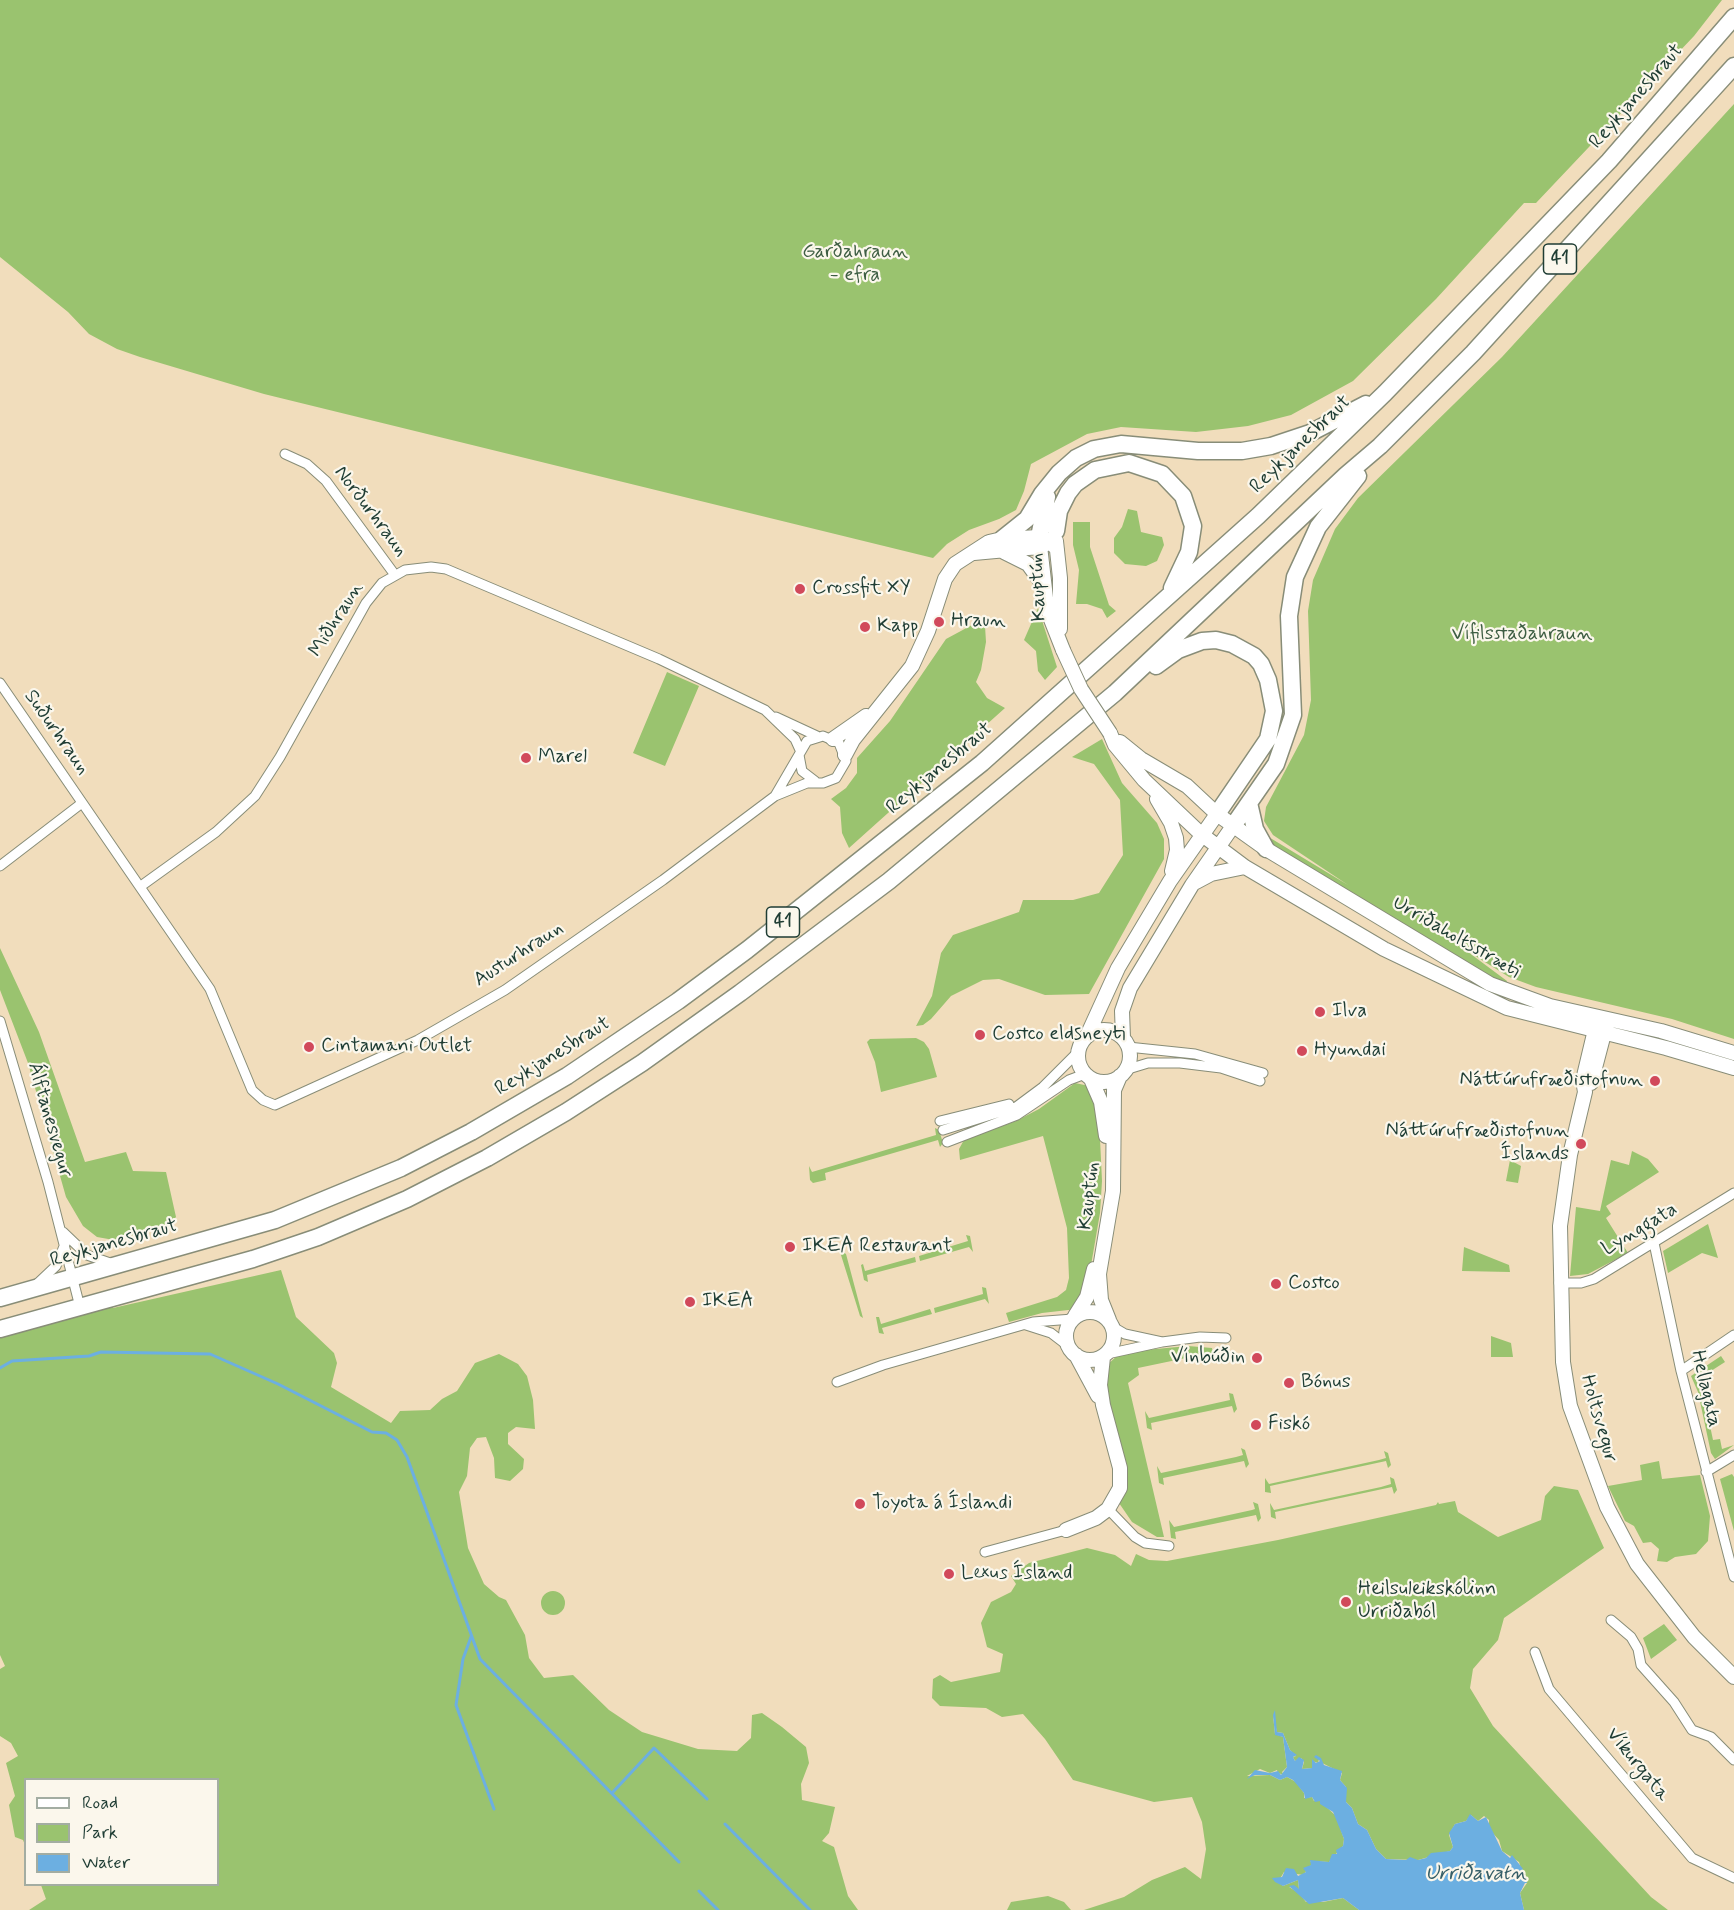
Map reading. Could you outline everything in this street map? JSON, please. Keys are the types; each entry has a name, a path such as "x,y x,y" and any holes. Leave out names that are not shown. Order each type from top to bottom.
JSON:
{"highway":[{"name":"Reykjanesbraut","path":"0,1298 275,1220 338,1196 471,1132 567,1076 722,968 911,822 982,763 1258,516 1385,393 1609,161 1734,17"},
{"name":"41","path":"0,1329 210,1272 318,1237 407,1199 540,1128 642,1063 740,993 889,881 1115,693 1337,483 1380,446 1489,336 1734,66"},
{"path":"1002,545 1027,519 1050,484 1076,458 1108,445 1228,451 1271,446 1310,434 1385,393"},
{"path":"1233,826 1276,764 1293,715 1289,616 1295,577 1317,527 1380,446"},
{"path":"1048,541 1068,493 1075,484 1095,470 1110,465 1129,463 1162,474 1183,496 1192,526 1189,552 1166,598"},
{"path":"1048,541 1050,484"},
{"path":"1032,762 1063,745 1178,650 1202,641 1232,644 1243,649 1261,664 1273,696 1274,719 1263,749 1217,814"},
{"path":"1249,802 1255,829 1266,849"}],"street":[{"name":"Norðurhraun","path":"285,454 307,464 326,481 395,575"},
{"name":"Austurhraun","path":"141,886 210,989 252,1090 263,1100 275,1105 418,1040 505,990 663,880 776,796 794,787 836,778 844,768 845,754 853,740 912,666 928,631 945,579 955,564 988,543 1002,545 1048,541"},
{"name":"Kauptún","path":"1048,541 1044,590 1050,617 1081,689 1115,745 1144,780 1201,834 1218,846"},
{"name":"Kauptún","path":"1048,541 1060,578 1062,645"},
{"path":"1002,545 1028,564 1039,577 1044,590"},
{"name":"Miðhraun","path":"141,886 216,832 255,796 276,764 366,603 382,583 405,570 444,568 473,579 659,659 817,736"},
{"name":"Suðurhraun","path":"0,683 82,803"},
{"name":"Austurhraun","path":"833,738 878,708"},
{"name":"Miðhraun","path":"774,717 795,739 800,753"},
{"name":"Kauptún","path":"1110,734 1141,759 1186,786 1217,814"},
{"name":"Austurhraun","path":"776,796 807,741 817,736"},
{"path":"817,736 833,738 845,754"},
{"path":"800,753 802,771 817,782"},
{"path":"1144,780 1165,813 1176,838 1176,859 1170,881"},
{"path":"0,866 82,803 141,886"},
{"path":"942,1125 1008,1111 1043,1087 1077,1053 1118,968 1170,881 1217,814"},
{"name":"Urriðaholtsstræti","path":"1217,814 1266,849 1490,984 1542,1003 1661,1031 1734,1053"},
{"name":"Kauptún","path":"1108,1509 1115,1498 1121,1479 1103,1405 1099,1375 1105,1355 1114,1342 1111,1323 1101,1300 1099,1274 1113,1191 1114,1090 1129,1063 1122,1011 1130,988 1192,885 1233,826"},
{"name":"Urriðaholtsstræti","path":"1218,846 1245,867 1359,936 1495,1004 1734,1068"},
{"path":"1192,885 1211,874 1245,867"},
{"name":"Holtsvegur","path":"1603,1018 1583,1080 1585,1092 1570,1155 1560,1226 1559,1283 1563,1362 1570,1406 1607,1507 1637,1564 1661,1598 1694,1637 1734,1677"},
{"name":"Álftanesvegur","path":"0,1021 19,1076 80,1307"},
{"path":"947,1142 1017,1115 1069,1080 1088,1076 1106,1082 1148,1063 1180,1063 1221,1068 1262,1077 1195,1054 1126,1042 1109,1030 1093,1032 1087,1036"},
{"name":"Kauptún","path":"1077,1053 1080,1068 1088,1076 1101,1102 1105,1120 1105,1190 1093,1273 1087,1297 1067,1329 1072,1351 1103,1405"},
{"name":"Lynggata","path":"1559,1283 1581,1283 1594,1279 1734,1193"},
{"path":"61,1230 87,1255 116,1265"},
{"name":"Hellagata","path":"1654,1243 1681,1371 1734,1577"},
{"path":"32,1289 56,1266 65,1244"},
{"name":"Kauptún","path":"837,1382 883,1365 1041,1320 1074,1318 1082,1313 1096,1312 1125,1334 1162,1342"},
{"name":"Kauptún","path":"1026,1326 1051,1333 1084,1360 1162,1342 1200,1337 1226,1338"},
{"path":"1681,1371 1734,1335"},
{"path":"1706,1472 1734,1455"},
{"path":"985,1552 1066,1530 1096,1518 1108,1509 1135,1537 1145,1543 1169,1546"},
{"path":"1611,1620 1631,1637 1638,1649 1641,1665 1674,1702 1692,1730 1711,1737 1734,1760"},
{"name":"Víkurgata","path":"1535,1652 1549,1689 1692,1858 1734,1878"}],"green space":[{"name":"Garðahraun - efra","path":"0,0 1722,0 1694,36 1536,203 1524,203 1436,299 1353,381 1291,415 1248,426 1196,432 1121,427 1087,434 1031,464 1016,510 969,530 947,544 933,558 264,394 140,357 117,349 89,334 68,312 0,257"},
{"name":"Vífilsstaðahraun","path":"1734,104 1734,1039 1672,1019 1536,987 1509,977 1464,949 1507,981 1506,985 1462,963 1278,849 1265,840 1267,836 1348,885 1273,835 1264,821 1266,807 1304,735 1311,700 1308,611 1313,580 1335,529 1358,498 1502,357"},
{"path":"1128,509 1137,511 1141,532 1162,537 1164,545 1157,561 1146,566 1125,564 1114,553 1114,538 1122,527"},
{"path":"1073,522 1090,522 1090,547 1109,605 1116,611 1107,618 1102,609 1087,604 1076,604 1079,570 1073,545"},
{"path":"1038,608 1057,667 1045,680 1038,671 1036,651 1024,640"},
{"path":"972,625 985,626 986,642 981,670 976,682 987,698 1005,708 849,848 842,833 840,807 831,799 846,788 857,773 857,758 890,721 946,639"},
{"path":"667,672 699,686 665,766 633,753"},
{"path":"1102,739 1122,783 1157,823 1164,839 1164,859 1089,994 1045,995 999,979 983,980 951,996 931,1019 923,1025 916,1026 932,996 941,953 953,935 1019,912 1023,900 1073,900 1099,893 1123,855 1120,800 1094,764 1072,757"},
{"path":"0,948 39,1032 85,1162 126,1152 133,1171 166,1172 176,1217 167,1226 114,1240 97,1237 83,1226 66,1197 28,1063 0,990"},
{"path":"916,1038 924,1042 929,1049 937,1077 881,1092 875,1062 867,1042 870,1039"},
{"path":"1075,1083 1089,1086 1099,1118 1102,1181 1100,1213 1090,1271 1077,1309 1042,1313 1009,1322 1006,1313 1057,1297 1066,1290 1069,1278 1067,1228 1043,1136 960,1160 959,1149 964,1140 1016,1121 1039,1109"},
{"path":"935,1128 939,1130 943,1143 940,1147 938,1140 825,1173 826,1180 813,1183 810,1180 809,1166 812,1172 936,1135"},
{"path":"1632,1151 1648,1159 1659,1172 1606,1206 1611,1214 1606,1218 1628,1253 1588,1274 1570,1276 1576,1207 1600,1211 1611,1160 1629,1165"},
{"path":"1510,1160 1521,1166 1518,1183 1506,1181"},
{"path":"1708,1224 1718,1258 1702,1253 1668,1273 1663,1251"},
{"path":"966,1235 970,1236 973,1252 969,1247 920,1261 919,1256 968,1241"},
{"path":"1464,1247 1509,1265 1510,1272 1462,1271"},
{"path":"843,1252 846,1254 863,1318 860,1316 841,1255"},
{"path":"915,1257 916,1262 867,1275 868,1282 864,1280 861,1265 863,1264 865,1271"},
{"path":"281,1270 296,1317 334,1353 337,1363 331,1387 391,1423 400,1411 430,1410 442,1399 457,1391 475,1363 499,1354 518,1364 527,1376 533,1400 535,1429 516,1427 508,1433 508,1444 524,1459 523,1469 510,1481 495,1478 494,1458 486,1437 477,1438 470,1448 467,1476 459,1492 468,1548 484,1584 506,1600 525,1635 529,1658 544,1678 573,1675 609,1710 642,1732 698,1749 737,1751 751,1738 752,1715 762,1713 782,1727 806,1747 809,1763 801,1784 802,1800 835,1807 829,1833 822,1841 834,1847 848,1896 858,1910 29,1910 46,1899 41,1886 219,1886 219,1778 24,1778 24,1842 15,1837 9,1805 15,1796 6,1763 18,1756 11,1743 0,1736 0,1669 5,1666 0,1655 0,1333 111,1303 113,1308"},
{"path":"982,1287 986,1288 989,1304 985,1299 935,1313 934,1308 983,1294"},
{"path":"930,1309 932,1314 882,1328 884,1334 879,1333 876,1317 879,1317 881,1324"},
{"path":"1491,1336 1511,1343 1513,1357 1491,1357"},
{"path":"1188,1346 1212,1348 1214,1358 1207,1360 1205,1354 1138,1368 1139,1375 1128,1383 1164,1537 1157,1537 1132,1522 1119,1503 1127,1480 1126,1463 1105,1393 1107,1365 1118,1355 1134,1351"},
{"path":"1721,1356 1725,1362 1700,1378 1713,1440 1720,1439 1722,1449 1734,1445 1715,1459 1711,1453 1698,1392 1691,1376"},
{"path":"1229,1393 1233,1394 1237,1409 1234,1413 1232,1406 1151,1423 1152,1430 1147,1428 1145,1411 1149,1418 1230,1400"},
{"path":"1241,1448 1245,1450 1249,1464 1246,1468 1244,1461 1163,1478 1164,1485 1159,1483 1157,1466 1161,1473 1236,1457 1243,1455"},
{"path":"1384,1451 1388,1453 1391,1465 1388,1468 1386,1461 1270,1486 1271,1493 1265,1492 1265,1478 1269,1484 1379,1460 1386,1458"},
{"path":"1659,1461 1662,1479 1700,1475 1710,1516 1708,1541 1696,1554 1675,1557 1667,1562 1657,1561 1659,1549 1651,1542 1643,1543 1634,1526 1625,1521 1608,1486 1642,1480 1640,1465"},
{"path":"1732,1474 1734,1477 1734,1531 1720,1479"},
{"path":"1390,1477 1394,1479 1397,1490 1394,1494 1392,1487 1275,1512 1276,1519 1271,1517 1270,1503 1274,1510 1381,1487 1391,1484"},
{"path":"1554,1486 1578,1490 1604,1548 1504,1618 1498,1640 1473,1669 1470,1688 1493,1726 1651,1897 1668,1910 1524,1910 1520,1893 1527,1883 1518,1876 1521,1869 1519,1862 1502,1851 1499,1840 1489,1829 1489,1820 1484,1816 1478,1821 1471,1815 1466,1821 1455,1824 1449,1835 1453,1847 1450,1851 1418,1860 1386,1859 1376,1849 1367,1830 1358,1824 1352,1808 1346,1802 1346,1787 1340,1780 1342,1773 1322,1763 1319,1759 1318,1763 1312,1761 1312,1768 1302,1769 1304,1762 1301,1758 1295,1761 1293,1757 1296,1756 1290,1750 1283,1733 1277,1732 1273,1715 1275,1734 1283,1737 1287,1767 1282,1772 1284,1775 1278,1773 1277,1770 1270,1773 1260,1769 1247,1776 1270,1775 1280,1780 1287,1777 1296,1782 1304,1793 1304,1798 1312,1797 1314,1801 1320,1801 1336,1816 1344,1839 1343,1846 1329,1862 1310,1861 1313,1863 1303,1875 1284,1872 1278,1882 1283,1886 1298,1880 1299,1889 1289,1887 1299,1893 1306,1902 1323,1902 1343,1898 1359,1910 1084,1910 1124,1897 1152,1880 1185,1867 1201,1879 1206,1849 1202,1822 1192,1797 1154,1802 1073,1780 1045,1739 1023,1714 1002,1717 986,1708 940,1706 932,1698 933,1679 940,1675 951,1682 1000,1672 1003,1654 987,1647 981,1623 991,1602 1011,1592 1016,1584 1011,1576 1029,1563 1087,1548 1115,1555 1131,1566 1136,1554 1149,1560 1167,1561 1278,1540 1436,1505 1438,1502 1439,1504 1455,1501 1458,1512 1498,1537 1541,1520 1545,1496"},
{"path":"1253,1502 1258,1504 1261,1518 1258,1522 1256,1515 1175,1532 1176,1539 1171,1538 1169,1520 1174,1527 1252,1510 1255,1509"},
{"path":"553,1591 561,1595 565,1603 561,1611 553,1615 545,1611 541,1603 545,1595"},
{"path":"1664,1624 1677,1640 1651,1659 1643,1638"},
{"path":"1048,1896 1064,1902 1071,1910 1007,1910 1011,1902"}],"water":[{"name":"Urriðavatn","path":"1275,1710 1277,1732 1283,1733 1290,1750 1297,1755 1293,1757 1295,1761 1299,1757 1304,1760 1302,1769 1312,1768 1312,1759 1316,1763 1320,1761 1314,1757 1316,1755 1321,1758 1324,1765 1342,1771 1340,1780 1347,1788 1346,1802 1352,1808 1358,1824 1367,1830 1376,1849 1386,1859 1406,1860 1410,1857 1418,1860 1426,1858 1431,1853 1450,1851 1453,1847 1449,1833 1455,1824 1466,1821 1470,1814 1478,1821 1486,1817 1502,1851 1510,1858 1512,1855 1523,1869 1517,1874 1524,1876 1527,1883 1520,1893 1524,1910 1359,1910 1343,1898 1309,1904 1289,1886 1294,1885 1299,1889 1298,1880 1283,1886 1275,1882 1272,1878 1282,1877 1286,1868 1294,1869 1298,1876 1306,1872 1303,1868 1311,1865 1310,1860 1329,1862 1332,1854 1337,1854 1336,1850 1343,1846 1344,1839 1333,1812 1320,1804 1320,1801 1315,1802 1312,1797 1305,1799 1304,1793 1293,1780 1287,1777 1280,1780 1270,1775 1255,1775 1247,1779 1255,1770 1270,1773 1278,1771 1281,1775 1287,1767 1283,1737 1275,1735 1273,1715"}],"waterway":[{"path":"0,1368 12,1361 89,1356 101,1352 210,1354 278,1384 372,1432 386,1433 397,1440 407,1457 480,1659 679,1862"},
{"path":"471,1637 463,1659 456,1705 494,1809"},
{"path":"613,1792 654,1748 707,1799"},
{"path":"725,1824 810,1910"},
{"path":"699,1891 718,1910"}],"place":[{"name":"Crossfit XY","path":"800,589"},
{"name":"Hraun","path":"939,622"},
{"name":"Kapp","path":"865,627"},
{"name":"Marel","path":"526,758"},
{"name":"Ilva","path":"1320,1012"},
{"name":"Costco eldsneyti","path":"980,1035"},
{"name":"Cintamani Outlet","path":"309,1047"},
{"name":"Hyundai","path":"1302,1051"},
{"name":"Náttúrufræðistofnun","path":"1655,1081"},
{"name":"Náttúrufræðistofnun Íslands","path":"1581,1144"},
{"name":"IKEA Restaurant","path":"790,1247"},
{"name":"Costco","path":"1276,1284"},
{"name":"IKEA","path":"690,1302"},
{"name":"Vínbúðin","path":"1257,1358"},
{"name":"Bónus","path":"1289,1383"},
{"name":"Fiskó","path":"1256,1425"},
{"name":"Toyota á Íslandi","path":"860,1504"},
{"name":"Lexus Ísland","path":"949,1574"},
{"name":"Heilsuleikskólinn Urriðaból","path":"1346,1602"}]}
